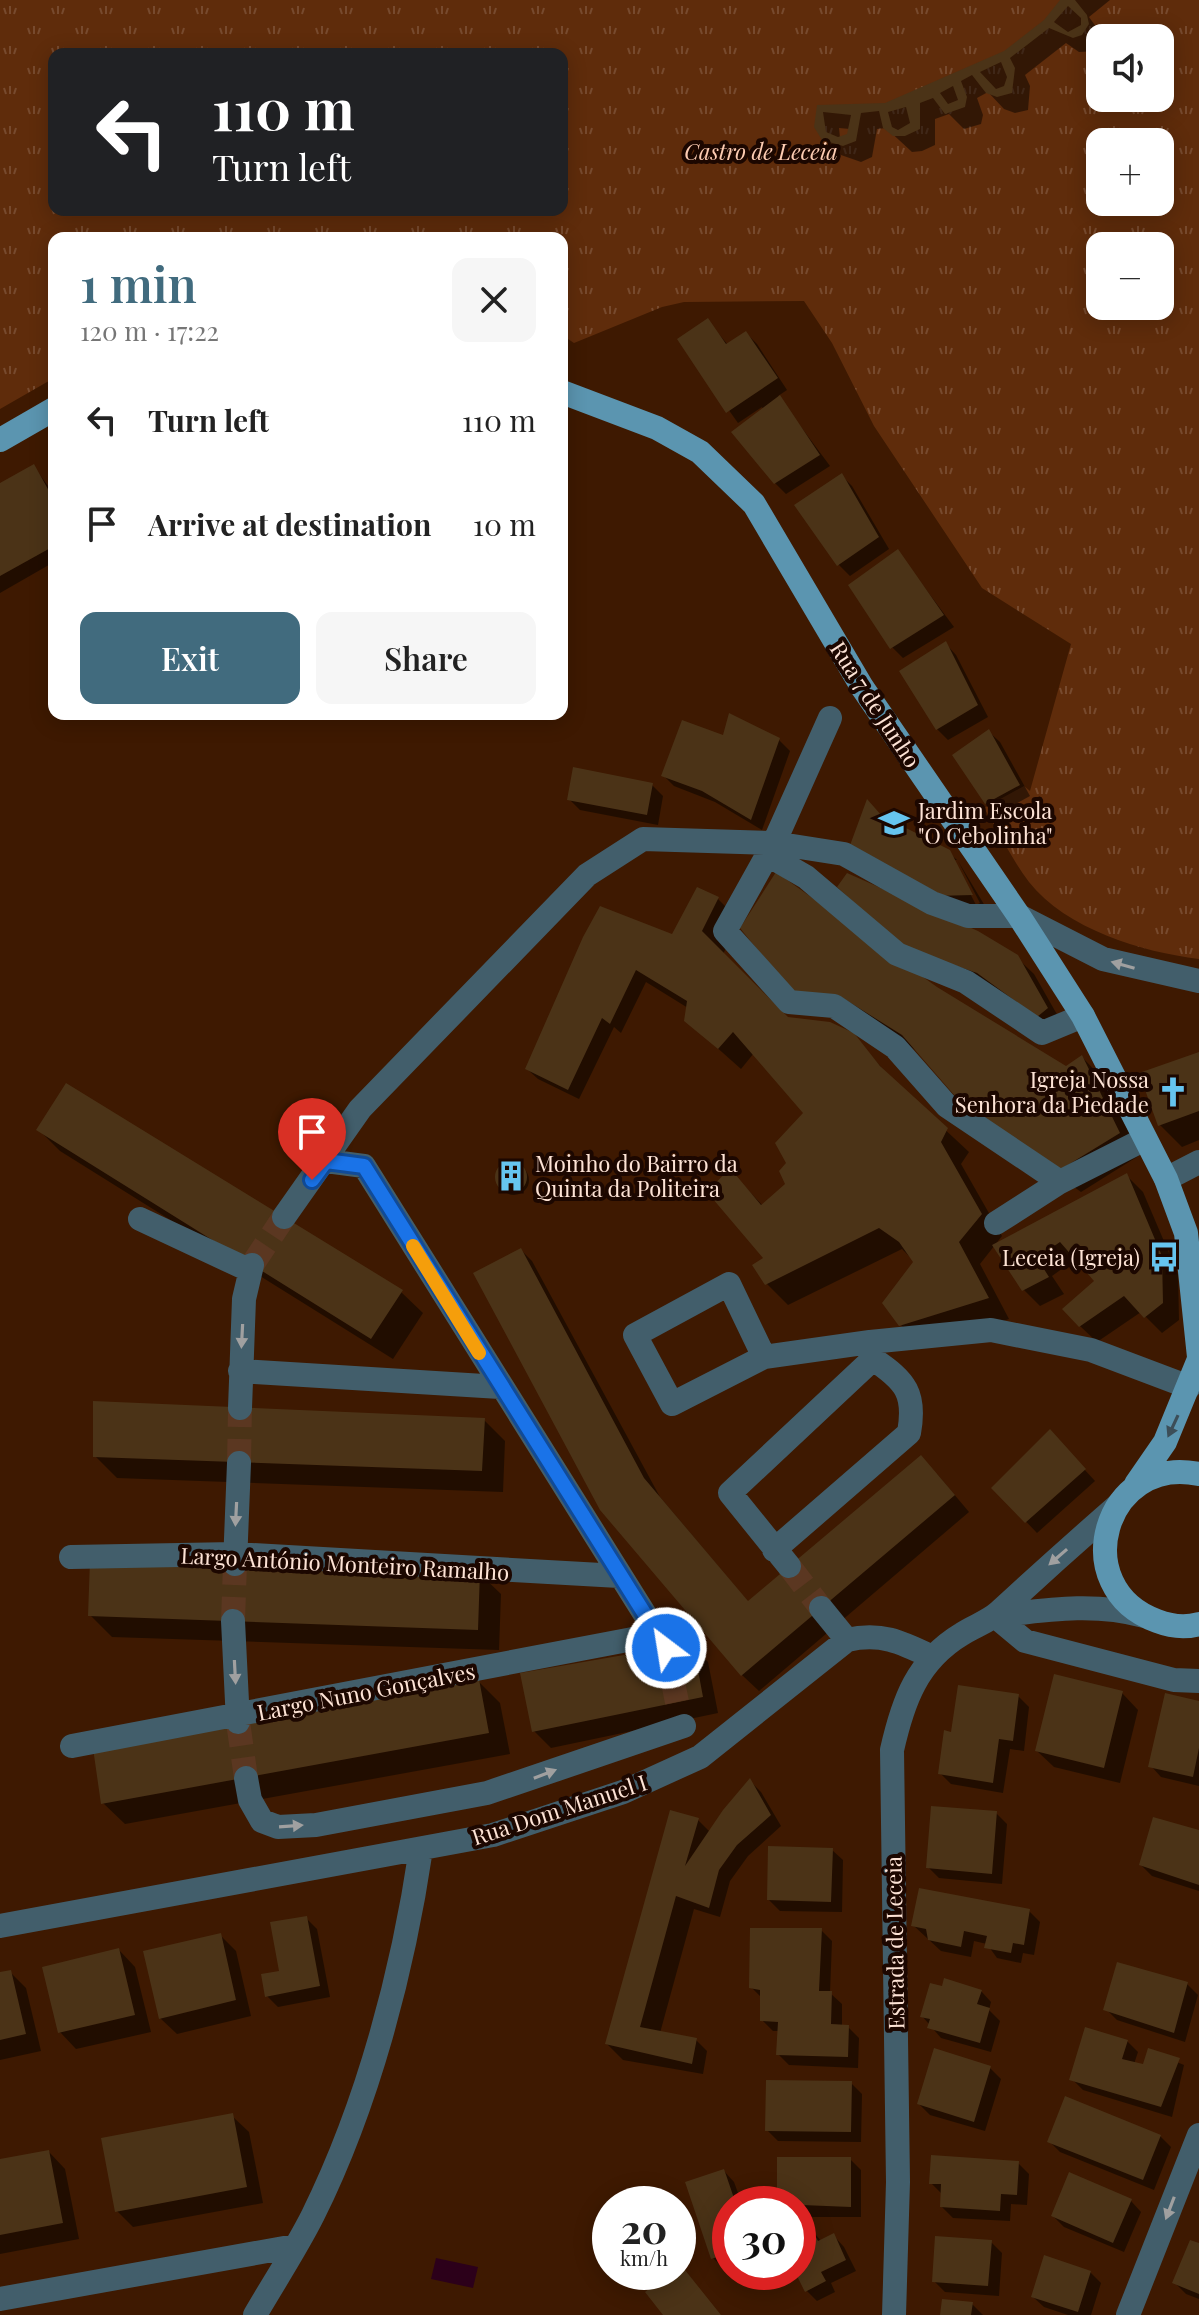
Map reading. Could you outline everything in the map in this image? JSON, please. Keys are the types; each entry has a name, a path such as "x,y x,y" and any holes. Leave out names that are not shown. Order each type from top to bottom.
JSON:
{"main road":[{"name":"Rua 7 de Junho","path":"568,394 657,428 700,452 754,504 862,687 1019,916 1083,1016 1166,1179 1192,1238"},
{"path":"0,440 48,412"},
{"path":"1192,1238 1199,1358 1165,1442 1117,1506 1106,1530 1104,1556 1118,1591 1144,1616 1168,1625 1197,1625"},
{"path":"1135,1486 1158,1474 1185,1471 1199,1474"}],"street":[{"path":"830,718 771,849 725,931 789,1002 834,1006 895,1047 947,1106 1060,1182"},
{"path":"284,1217 360,1109 587,875 643,839 844,854 932,903 968,916 1019,916 1103,959 1199,981"},
{"path":"771,849 897,954 966,982 1042,1033 1083,1016"},
{"path":"996,1223 1060,1182 1145,1139"},
{"path":"326,1161 364,1166 619,1576"},
{"path":"1166,1179 1199,1162"},
{"path":"140,1219 250,1268 240,1371 240,1408"},
{"path":"764,1357 729,1284 635,1335 672,1404 764,1357 872,1350 991,1330 1091,1350 1189,1387"},
{"path":"872,1350 897,1375 914,1406 909,1433 781,1558 730,1493 872,1350"},
{"path":"240,1371 500,1387"},
{"path":"234,1559 239,1463"},
{"name":"Estrada de Leceia","path":"894,2315 898,2182 892,1750 901,1709 914,1678 932,1657 960,1635 995,1616 1117,1506"},
{"name":"Largo António Monteiro Ramalho","path":"71,1557 234,1559 619,1576"},
{"name":"Largo Nuno Gonçalves","path":"72,1746 238,1719 662,1641 619,1576"},
{"name":"Estrada de Leceia","path":"995,1616 1087,1607 1112,1608 1144,1616"},
{"path":"821,1608 847,1640 865,1636 890,1637 932,1657"},
{"path":"995,1616 1025,1641 1174,1680 1199,1681"},
{"path":"233,1621 238,1719"},
{"name":"Rua Dom Manuel I","path":"0,1926 421,1849 522,1826 623,1792 700,1757 847,1640"},
{"path":"246,1778 250,1800 262,1821 278,1827 316,1825 487,1793 680,1714 700,1757"},
{"path":"255,2315 313,2215 365,2086 412,1914 421,1849"},
{"path":"1128,2315 1199,2135"},
{"path":"0,2299 295,2246"}],"green space":[{"name":"Castro de Leceia","path":"0,0 1199,0 1199,959 1130,944 1084,925 1045,899 1011,855 984,808 1024,786 1030,791 1071,644 982,588 874,426 832,343 804,301 684,302 662,307 574,343 568,339 568,232 48,232 48,381 0,409"}],"shaded area":[{"path":"436,2258 478,2267 473,2288 431,2279"}],"building":[{"path":"1060,0 1075,0 1087,15 1089,24 1086,24 1082,35 1073,38 1049,28 1010,58 1015,68 1012,93 997,97 986,93 972,75 961,81 967,97 965,107 945,114 933,98 920,103 920,129 905,136 893,136 883,128 879,111 861,113 856,141 843,146 822,140 814,127 817,105 885,103 1004,51 1044,20","holes":["1068,6 1081,18 1081,25 1068,32 1054,22","1001,62 1007,77 1004,86 996,89 980,72","953,86 958,100 948,104 940,93","906,107 910,123 898,130 892,127 888,112","823,112 851,115 847,134 838,137 826,132"]},
{"path":"708,318 726,344 746,331 778,378 726,413 677,339"},
{"path":"780,395 820,455 774,484 731,432"},
{"path":"34,464 48,489 48,549 0,576 0,483"},
{"path":"842,473 879,537 837,566 794,505"},
{"path":"898,549 944,615 890,649 848,585"},
{"path":"946,641 978,705 936,730 899,671"},
{"path":"729,713 780,738 751,820 702,791 661,776 682,720 723,735"},
{"path":"989,729 1020,785 985,804 952,755"},
{"path":"573,767 653,783 647,815 567,800"},
{"name":"Jardim Escola \"O Cebolinha\"","path":"867,799 882,816 950,850 973,895 935,896 849,848"},
{"path":"776,872 937,987 1066,1066 1082,1055 1120,1133 1058,1171 955,1096 902,1035 838,995 791,992 740,928"},
{"path":"847,873 978,931 1018,955 1048,1008 1037,1017 977,973 904,948 837,887"},
{"path":"697,887 719,897 702,931 788,1017 830,1022 854,1033 880,1066 948,1128 941,1142 982,1214 959,1242 989,1298 899,1326 882,1303 913,1262 899,1242 879,1228 765,1285 752,1265 763,1258 707,1192 730,1168 761,1205 785,1184 779,1171 786,1163 775,1143 803,1113 733,1032 718,1049 684,1021 687,1001 636,970 610,1024 602,1018 568,1090 525,1069 583,937 600,906 672,934"},
{"name":"Igreja Nossa Senhora da Piedade","path":"1199,1052 1199,1111 1158,1126 1139,1073"},
{"path":"66,1083 403,1290 371,1339 36,1130"},
{"name":"Moinho do Bairro da Quinta da Politeira","path":"511,1161 522,1166 527,1177 522,1188 511,1193 500,1188 495,1177 500,1166"},
{"path":"1127,1173 1162,1256 1163,1303 1144,1318 1124,1296 1079,1327 1062,1309 1094,1281 1060,1242 1037,1258 1049,1277 1022,1291 992,1245"},
{"path":"521,1248 644,1478 748,1601 921,1455 955,1495 741,1676 600,1510 473,1273"},
{"path":"93,1401 485,1418 482,1471 93,1457"},
{"path":"1050,1429 1086,1469 1025,1523 991,1488"},
{"path":"90,1560 480,1571 478,1630 88,1616"},
{"path":"693,1643 703,1697 532,1732 520,1673"},
{"path":"1054,1674 1123,1691 1104,1768 1035,1751"},
{"path":"479,1679 489,1733 101,1804 93,1748"},
{"path":"958,1685 1019,1694 1013,1741 999,1739 993,1783 938,1774 944,1730 951,1732"},
{"path":"1165,1693 1199,1701 1199,1748 1193,1777 1148,1767"},
{"path":"750,1778 771,1815 737,1845 719,1870 709,1908 676,1896 640,2027 697,2038 692,2064 605,2044 670,1810 699,1818 685,1866 723,1810"},
{"path":"931,1806 997,1811 992,1874 926,1868"},
{"path":"1153,1817 1199,1830 1199,1885 1139,1865"},
{"path":"768,1846 833,1848 831,1902 767,1900"},
{"path":"919,1888 1030,1909 1024,1945 1013,1943 1011,1953 984,1948 987,1936 964,1931 961,1947 928,1940 926,1929 911,1926"},
{"path":"307,1916 320,1986 265,1997 261,1974 279,1971 270,1922"},
{"path":"750,1928 822,1928 819,1991 832,1991 831,2024 849,2025 848,2057 776,2055 778,2022 760,2021 760,1990 749,1988"},
{"path":"221,1933 236,2000 159,2019 143,1951"},
{"path":"119,1948 135,2015 58,2033 42,1967"},
{"path":"1117,1962 1188,1982 1174,2033 1103,2010"},
{"path":"11,1970 26,2034 0,2040 0,1972"},
{"path":"944,1978 982,1990 977,2004 990,2008 980,2043 927,2028 930,2019 920,2017 930,1983 942,1986"},
{"path":"1085,2027 1128,2040 1122,2059 1143,2064 1148,2048 1180,2058 1161,2107 1069,2080"},
{"path":"934,2048 991,2066 974,2122 917,2104"},
{"path":"766,2080 852,2081 851,2132 765,2131"},
{"path":"1065,2096 1161,2135 1143,2180 1047,2142"},
{"path":"233,2113 247,2187 115,2212 101,2138"},
{"path":"49,2150 63,2223 0,2235 0,2159"},
{"path":"931,2155 1019,2161 1017,2195 1001,2194 1000,2211 940,2207 941,2184 929,2184"},
{"path":"777,2157 851,2157 851,2207 816,2206 816,2186 777,2186"},
{"path":"724,2169 730,2186 712,2186 712,2259 696,2215 696,2186 686,2186 685,2182"},
{"path":"1069,2172 1132,2199 1113,2243 1051,2216"},
{"path":"834,2233 846,2260 821,2272 826,2281 816,2286 816,2237 818,2241"},
{"path":"935,2236 992,2240 988,2286 932,2282"},
{"path":"1190,2240 1199,2243 1199,2294 1172,2283"},
{"path":"1044,2255 1091,2271 1078,2312 1031,2297"},
{"path":"696,2284 721,2315 663,2315 645,2292 696,2290"},
{"path":"942,2299 973,2302 971,2315 940,2315"}],"tunnel":[{"path":"252,1265 284,1217"},
{"path":"239,1463 240,1408"},
{"path":"233,1621 235,1564"},
{"path":"789,1566 821,1608"},
{"path":"666,1648 677,1702"},
{"path":"238,1722 246,1778"}],"slow traffic":[{"path":"413,1246 479,1353"}],"place":[{"name":"Jardim Escola \"O Cebolinha\"","path":"894,823"},
{"name":"Igreja Nossa Senhora da Piedade","path":"1173,1092"},
{"name":"Moinho do Bairro da Quinta da Politeira","path":"511,1176"},
{"name":"Leceia (Igreja)","path":"1164,1257"}],"route":[{"path":"312,1180 326,1161 364,1166 666,1648"}]}
